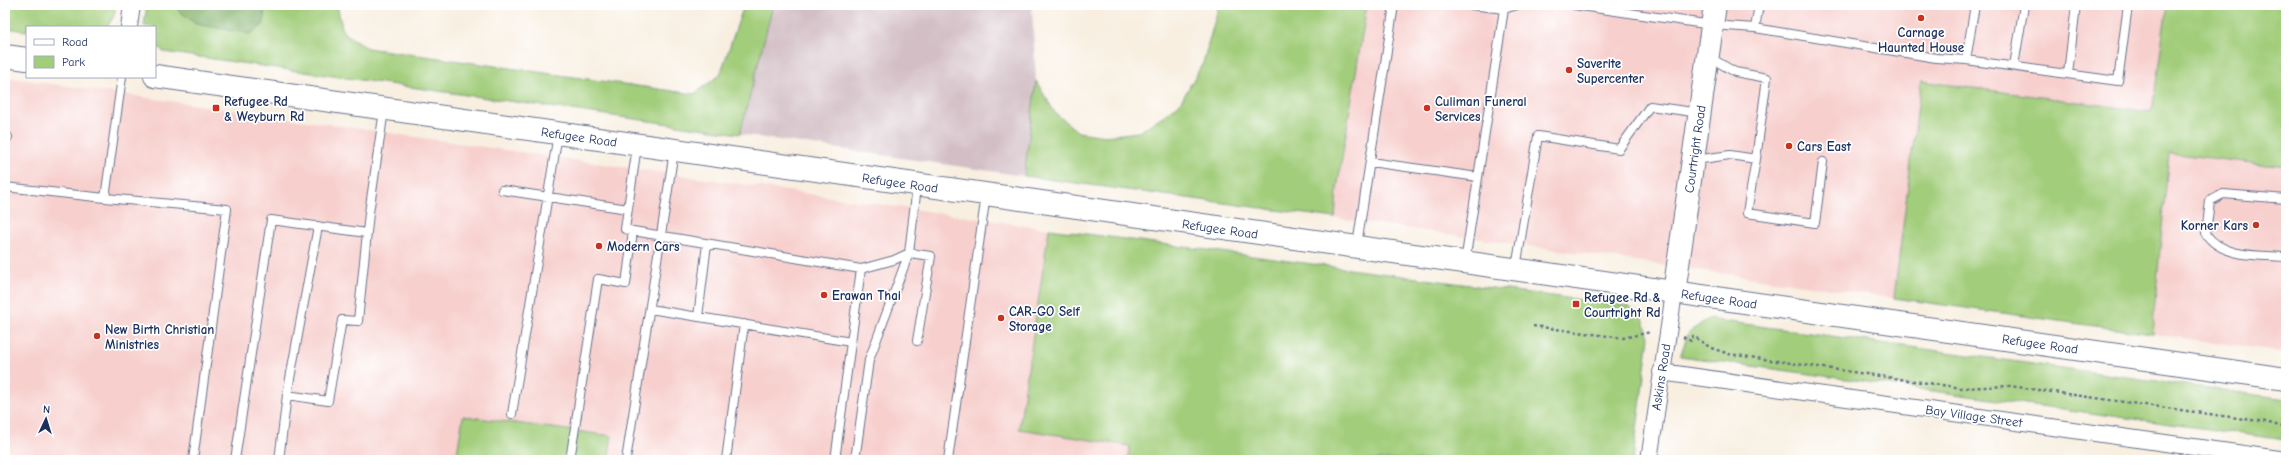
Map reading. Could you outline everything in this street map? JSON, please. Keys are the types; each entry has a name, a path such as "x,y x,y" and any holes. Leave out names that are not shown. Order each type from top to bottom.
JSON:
{"main road":[{"name":"Courtright Road","path":"1674,293 1714,15"},
{"path":"5,56 26,59"},
{"name":"Refugee Road","path":"156,76 1465,264 2286,379"}],"street":[{"path":"129,26 132,5"},
{"name":"Askins Road","path":"1649,460 1674,293"},
{"name":"Bay Village Street","path":"1661,372 2286,460"}],"lane":[{"path":"1357,248 1394,5"},
{"path":"1471,5 1504,10 1517,5"},
{"path":"1574,5 1714,15 1755,28 1936,58 2014,66 2118,81 2128,5"},
{"path":"1755,28 1759,5"},
{"path":"1966,60 1975,5"},
{"path":"2014,66 2024,5"},
{"path":"2068,74 2076,5"},
{"path":"1465,264 1504,10"},
{"path":"1708,56 1735,72 1767,78 1747,213 1815,223 1823,162"},
{"path":"105,198 122,78"},
{"path":"1516,271 1538,136 1619,149 1650,106 1700,113"},
{"path":"287,395 328,401 342,320 358,321 367,233 384,109"},
{"path":"512,414 558,134"},
{"path":"637,146 625,229 661,237 861,269 894,260 909,253 931,256 917,340"},
{"path":"626,460 674,151"},
{"path":"1694,160 1730,156 1756,159"},
{"path":"1370,162 1478,177"},
{"path":"855,460 870,360 909,253 917,186"},
{"path":"5,187 227,209 193,460"},
{"path":"502,190 628,209"},
{"path":"2286,199 2223,194 2210,201 2206,234 2212,243 2230,252 2286,257"},
{"path":"948,460 986,195"},
{"path":"235,460 271,220 367,233"},
{"path":"279,460 287,395 318,226"},
{"path":"570,460 598,279 626,284 633,231"},
{"path":"698,317 707,244"},
{"path":"835,460 861,269"},
{"path":"650,309 851,342"},
{"path":"726,460 744,324"}],"path":[{"path":"1533,326 1623,338 1647,332"},
{"path":"1681,336 1691,341 1694,336 1711,348 1729,354 1962,388 2010,386 2266,422 2286,428"}],"shaded area":[{"path":"773,5 1029,5 1032,10 1036,81 1024,176 740,134"},
{"path":"1367,5 2167,5 2152,112 1921,81 1894,298 1335,218 1337,189"},
{"path":"5,77 1049,229 1045,258 1130,446 1128,460 608,460 611,436 463,416 456,460 5,460"},
{"path":"2169,153 2286,167 2286,352 2152,334"}],"green space":[{"path":"5,5 116,5 114,16 108,26 26,26 26,31 5,28"},
{"path":"147,5 172,5 196,24 263,25 265,5 337,5 343,32 367,48 694,94 720,75 744,5 773,5 740,134 164,52 156,45 156,26 144,26"},
{"path":"172,5 265,5 263,25 250,34 196,24"},
{"path":"1219,5 1367,5 1337,189 1335,218 1024,176 1036,81 1055,113 1078,132 1105,136 1139,132 1179,105 1203,63"},
{"path":"2167,5 2286,5 2286,167 2169,153 2152,334 1894,298 1921,81 2152,112"},
{"path":"1049,229 1627,306 1642,315 1649,337 1633,460 1128,460 1130,446 1019,429"},
{"path":"1708,319 2286,399 2286,440 1680,356 1689,332"},
{"path":"463,416 612,436 608,460 456,460"}],"place":[{"name":"Carnage Haunted House","path":"1921,18"},
{"name":"Saverite Supercenter","path":"1569,70"},
{"name":"Refugee Rd & Weyburn Rd","path":"216,108"},
{"name":"Culiman Funeral Services","path":"1427,108"},
{"name":"Cars East","path":"1789,146"},
{"name":"Korner Kars","path":"2256,225"},
{"name":"Modern Cars","path":"599,246"},
{"name":"Erawan Thai","path":"824,295"},
{"name":"Refugee Rd & Courtright Rd","path":"1576,304"},
{"name":"CAR-GO Self Storage","path":"1001,318"},
{"name":"New Birth Christian Ministries","path":"97,336"}]}
